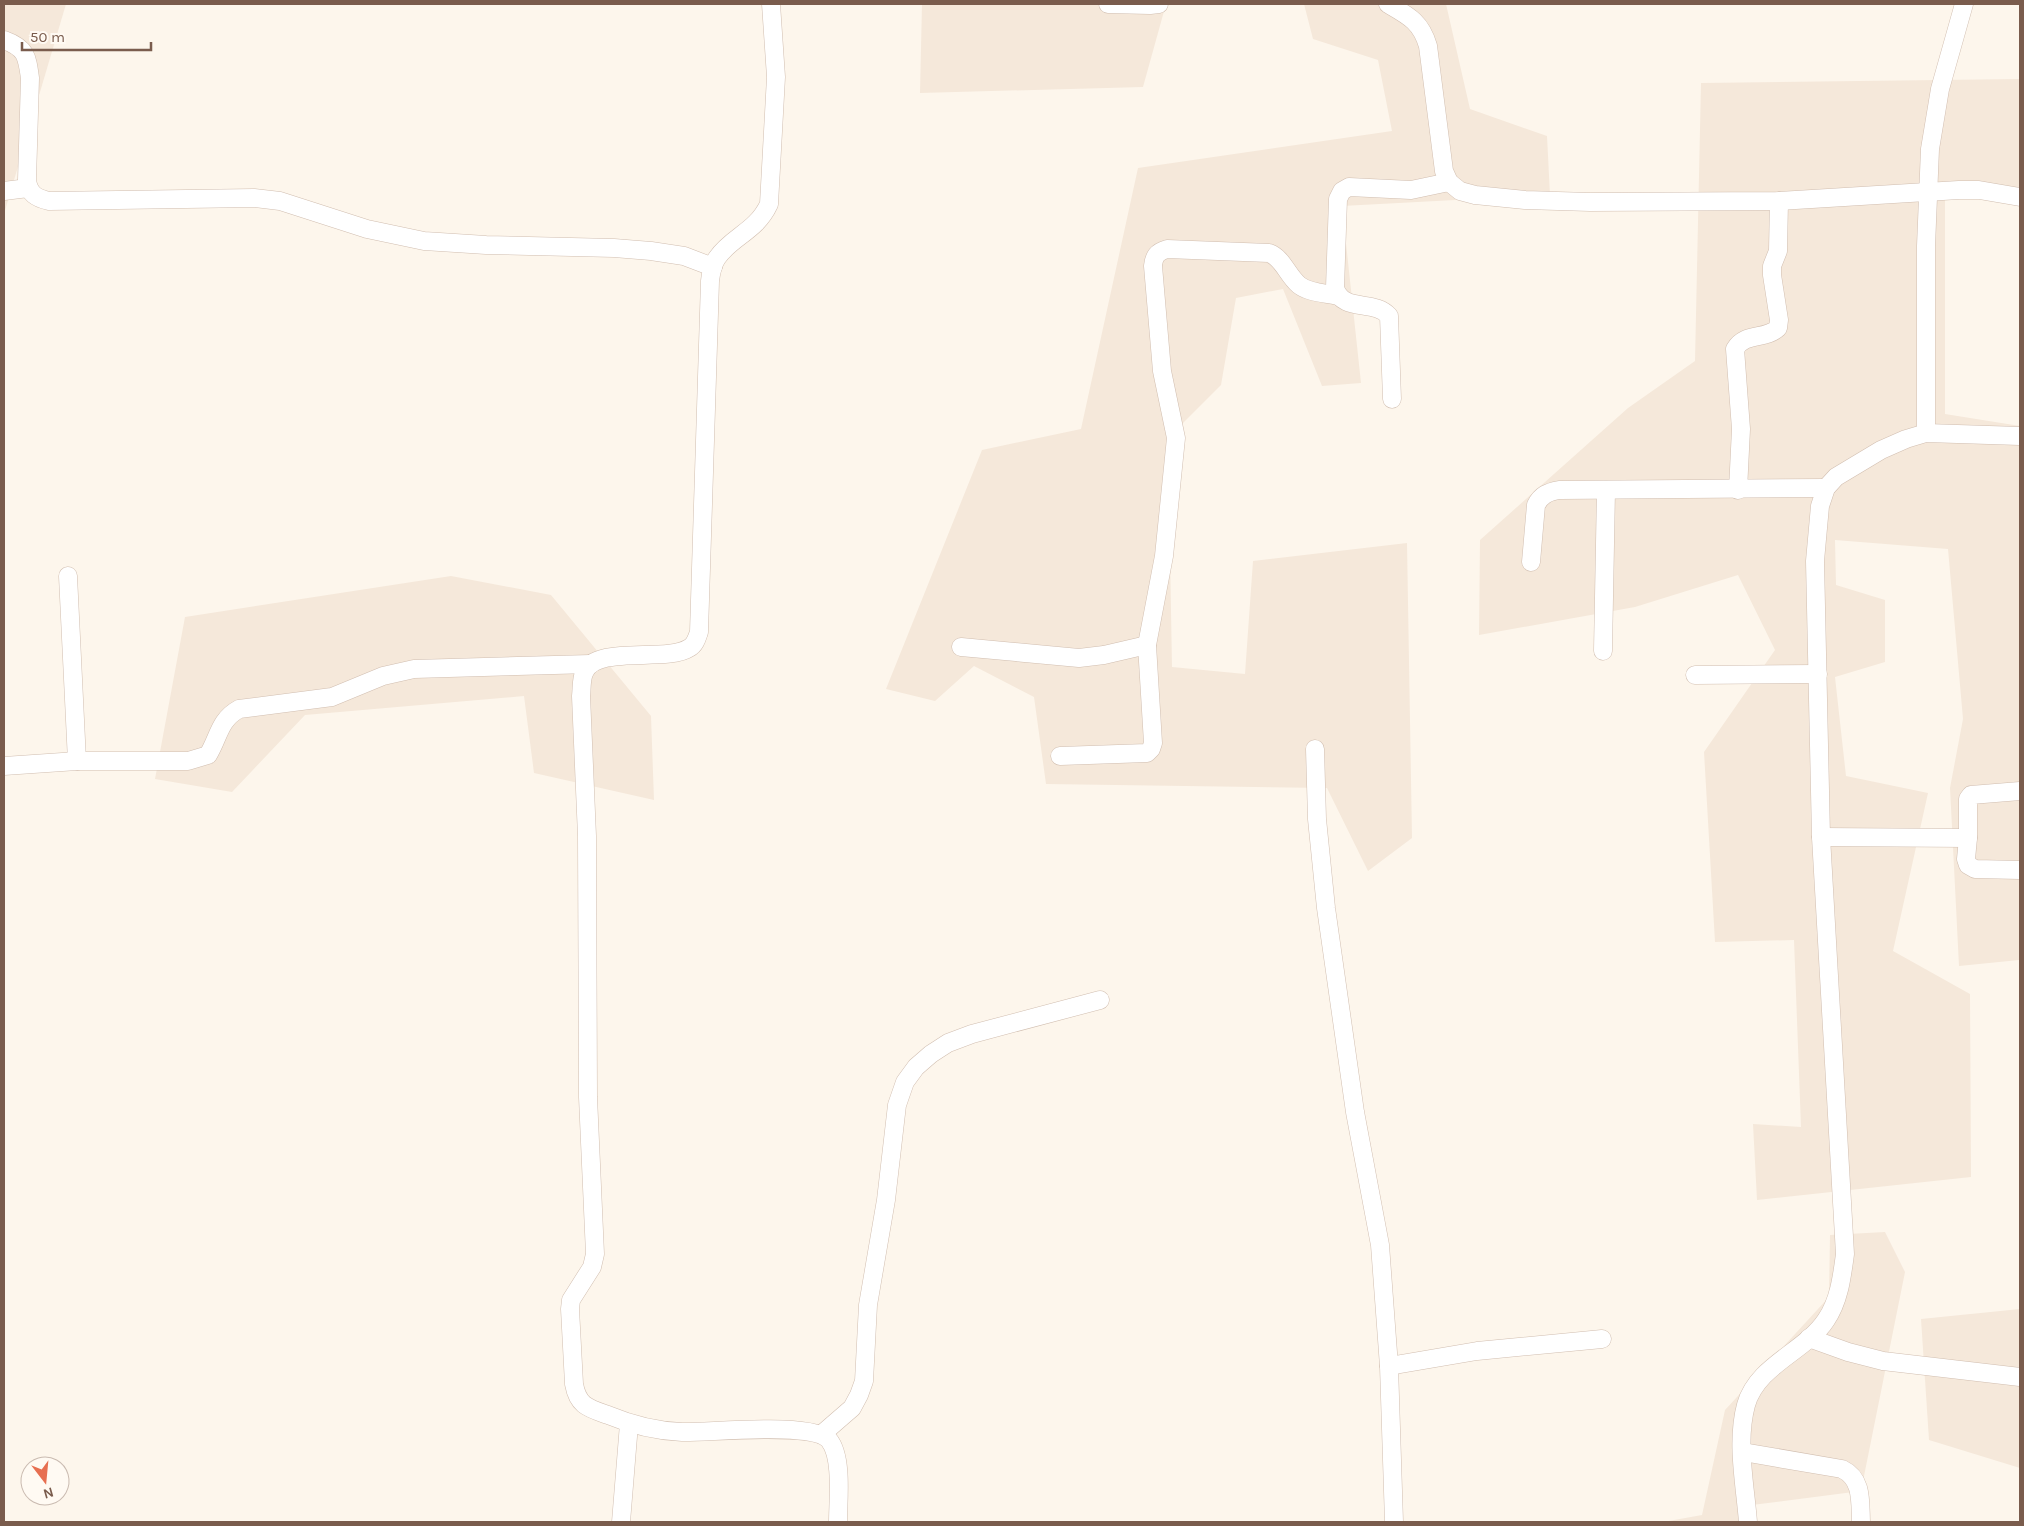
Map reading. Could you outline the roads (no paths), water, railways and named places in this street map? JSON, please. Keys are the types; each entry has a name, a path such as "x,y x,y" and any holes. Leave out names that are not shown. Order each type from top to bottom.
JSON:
{"street":[{"path":"771,4 776,77 769,204 764,216 725,250 712,267 708,300 699,632 696,642 690,648 677,652 602,658 591,664 584,672 581,696 587,836 588,1096 595,1254 592,1268 571,1300 570,1310 576,1396 582,1403 629,1424 649,1428 682,1432 758,1429 822,1434 829,1440 837,1467 838,1522"},
{"path":"1108,4 1150,6 1159,4"},
{"path":"1388,4 1408,15 1418,24 1424,34 1428,46 1444,171 1449,182 1460,191 1475,195 1525,200 1590,202 1779,201 1979,190 2020,197"},
{"path":"1926,433 1926,246 1930,150 1940,89 1964,4"},
{"path":"4,40 18,45 25,54 28,65 30,78 28,188 39,198 49,201 208,198 267,200 293,205 367,229 424,241 651,251 684,256 712,267"},
{"path":"1338,296 1335,288 1338,199 1342,191 1348,187 1356,186 1411,190 1449,182"},
{"path":"4,191 28,188"},
{"path":"1738,490 1741,437 1735,349 1739,342 1745,338 1773,333 1778,328 1779,320 1772,266 1778,251 1779,201"},
{"path":"1060,756 1147,753 1153,743 1147,645 1164,556 1176,438 1162,371 1153,266 1154,258 1159,251 1268,253 1275,256 1294,280 1306,289 1338,296 1344,301 1384,310 1389,316 1392,399"},
{"path":"1748,1522 1742,1452 1746,1403 1757,1383 1809,1338 1826,1320 1836,1302 1845,1254 1821,837 1815,561 1818,515 1826,488 1836,477 1881,450 1906,438 1926,433 2020,436"},
{"path":"1531,562 1536,505 1540,498 1549,492 1559,490 1826,488"},
{"path":"1603,651 1606,490"},
{"path":"68,576 77,761"},
{"path":"961,647 1079,658 1104,655 1147,645"},
{"path":"4,766 77,761 188,761 208,756 222,724 230,714 240,709 332,697 383,676 414,669 591,664"},
{"path":"1695,675 1818,674"},
{"path":"1315,749 1317,819 1326,908 1355,1112 1380,1245 1389,1366 1394,1522"},
{"path":"2020,791 1971,795 1968,799 1966,859 1968,865 1975,868 2020,870"},
{"path":"1821,837 1968,838"},
{"path":"822,1434 852,1408 864,1381 868,1305 886,1200 897,1105 905,1082 916,1067 948,1043 972,1034 1100,1000"},
{"path":"1809,1338 1848,1352 1883,1361 2020,1377"},
{"path":"1389,1366 1477,1351 1602,1339"},
{"path":"621,1522 629,1424"},
{"path":"1742,1452 1842,1469 1850,1473 1856,1480 1859,1490 1861,1522"}]}
